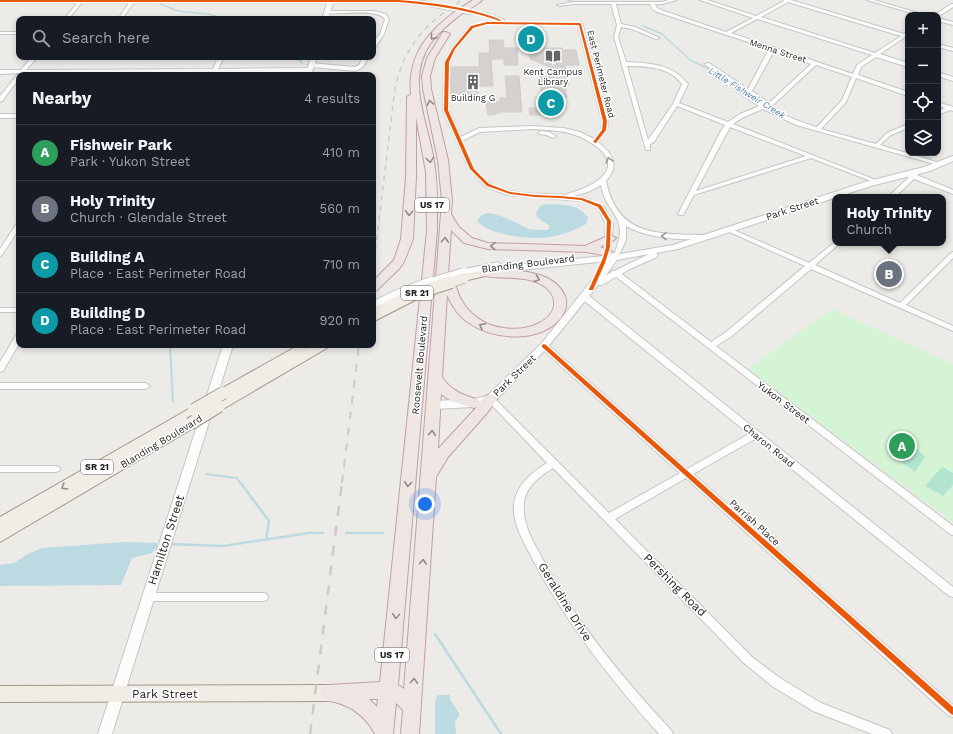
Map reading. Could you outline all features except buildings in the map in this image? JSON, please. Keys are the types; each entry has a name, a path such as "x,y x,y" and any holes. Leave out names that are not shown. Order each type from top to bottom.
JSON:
{"highway":[{"name":"Roosevelt Boulevard","path":"384,734 432,231 432,202 428,152 416,94 414,76 417,63 428,44 444,24 481,2"},
{"name":"Roosevelt Boulevard","path":"410,734 436,378 446,214 446,186 443,160 427,89 426,76 430,58 440,41 466,11"},
{"path":"376,283 400,260 408,239 411,177 411,98 414,76"},
{"path":"446,214 458,234 475,244 488,246 588,249 598,250 611,256"},
{"path":"588,249 610,238"},
{"path":"443,266 450,292 456,303 466,315 478,325 492,330 511,333 529,331 539,328 557,315 561,306 559,295 552,286 538,279 524,275 485,273"},
{"path":"436,378 449,394 460,400 474,403"},
{"path":"414,418 420,410 434,405 425,396 417,380"},
{"path":"429,476 443,453 490,399"},
{"path":"329,693 389,690 401,696 412,707"},
{"path":"329,693 355,700 367,708 378,720 384,734"}],"main road":[{"name":"Blanding Boulevard","path":"376,313 414,294 464,275 485,273"},
{"name":"Blanding Boulevard","path":"0,524 300,348"},
{"name":"Blanding Boulevard","path":"0,536 318,348"},
{"name":"Park Street","path":"0,694 329,693"}],"street":[{"path":"68,16 81,0"},
{"path":"326,16 331,0"},
{"path":"0,1 331,0 408,2 483,14 509,23"},
{"path":"622,0 631,3"},
{"path":"559,5 574,3 652,3 675,0"},
{"path":"702,0 905,64"},
{"path":"726,34 787,0 905,34"},
{"path":"869,0 912,12"},
{"path":"122,16 133,1"},
{"path":"613,3 619,25 616,37 648,146 676,104 685,88 684,84 679,76 658,67 624,64"},
{"name":"Menna Street","path":"652,3 654,8 659,11 905,93"},
{"path":"941,12 953,5"},
{"path":"466,11 486,18 488,21 487,23"},
{"path":"328,12 372,12 384,15 387,19 386,27 376,42"},
{"path":"941,20 953,24"},
{"name":"East Perimeter Road","path":"551,197 514,194 489,186 474,173 446,110 447,62 454,49 472,27 487,23 580,24 605,121 604,130 595,142"},
{"path":"619,25 633,28 658,38"},
{"path":"0,33 16,33"},
{"path":"819,128 844,102 859,66 875,54 905,36"},
{"path":"941,46 953,50"},
{"path":"749,91 772,49"},
{"path":"23,72 33,60"},
{"path":"214,72 220,60"},
{"path":"310,70 313,60"},
{"path":"246,72 310,70 356,72 364,60"},
{"path":"770,105 815,63"},
{"path":"707,64 788,117 819,128 905,150"},
{"path":"0,72 16,74"},
{"path":"716,75 741,94 781,117 824,133 940,164"},
{"path":"941,75 953,79"},
{"path":"0,100 16,80"},
{"path":"676,104 878,182"},
{"path":"941,105 951,108"},
{"path":"681,214 724,129 729,124 763,107"},
{"path":"941,112 951,108"},
{"path":"0,116 16,116"},
{"path":"879,144 889,134 905,127"},
{"path":"459,140 479,130 486,129 558,129 576,132 595,142 607,153 611,160 610,170 603,181 591,188 573,194 551,197"},
{"path":"466,137 483,133 547,133 553,136"},
{"path":"692,194 812,156"},
{"path":"934,156 950,159"},
{"name":"Park Street","path":"839,194 878,182 913,174 950,159"},
{"path":"894,194 913,174 953,192"},
{"path":"603,181 605,196 622,220 633,228 650,234 703,237"},
{"name":"Park Street","path":"434,405 474,403 490,399 544,346 588,293 611,256 675,247 832,196"},
{"path":"551,197 582,198 597,204 606,213 610,227 611,256"},
{"path":"611,256 624,238 622,220"},
{"path":"0,254 16,229"},
{"path":"727,229 953,329"},
{"path":"711,346 729,334 833,246"},
{"path":"588,293 615,273 675,247"},
{"path":"901,306 953,254"},
{"name":"Blanding Boulevard","path":"485,273 611,256"},
{"name":"Blanding Boulevard","path":"376,306 404,292 436,280 464,275 504,264 611,256"},
{"name":"Yukon Street","path":"615,273 953,531"},
{"name":"Charon Road","path":"588,293 756,434 953,593"},
{"path":"0,310 16,310"},
{"path":"0,370 16,342"},
{"name":"Parrish Place","path":"544,346 688,473 953,712"},
{"name":"Hamilton Street","path":"105,734 227,348"},
{"path":"0,386 146,386"},
{"name":"Pershing Road","path":"490,399 748,660 776,682 817,707 886,734"},
{"path":"609,518 756,434"},
{"name":"Geraldine Drive","path":"554,463 533,476 522,492 518,502 518,514 521,527 562,601 593,646 667,734"},
{"path":"0,469 56,469"},
{"path":"148,597 262,598"}],"green space":[{"path":"832,309 953,364 953,523 747,369"},
{"path":"902,441 915,446 925,457 915,472 888,452 889,443"},
{"path":"942,467 953,473 953,485 943,496 925,486"}],"water":[{"path":"546,204 575,207 584,213 588,218 586,224 563,234 538,238 514,236 497,232 489,229 477,221 481,215 487,213 502,216 529,229 548,230 550,226 538,218 536,214 540,206"},
{"path":"125,542 157,543 157,547 152,553 132,558 121,585 0,586 0,565 14,563 28,554 42,548"},
{"path":"438,695 450,695 450,699 459,713 459,716 455,721 456,734 435,734 435,701"}],"waterway":[{"path":"567,0 576,2"},
{"path":"158,3 178,11 215,16"},
{"name":"Little Fishweir Creek","path":"643,26 662,34 690,60 717,73 767,106"},
{"path":"299,60 302,63"},
{"name":"Little Fishweir Creek","path":"898,150 905,152"},
{"name":"Little Fishweir Creek","path":"922,156 931,158"},
{"path":"170,348 173,402"},
{"path":"206,474 237,478 240,483"},
{"path":"240,482 269,521 266,539"},
{"path":"266,539 309,533 323,533"},
{"path":"346,533 383,533"},
{"path":"170,544 223,546 266,539"},
{"path":"435,634 501,734"}],"railway":[{"path":"376,245 395,88 399,73 411,47 419,36 438,17 462,0"},
{"path":"342,483 359,348"},
{"path":"310,734 342,482"}],"cycle path":[{"path":"0,1 398,1 449,7 475,12 500,20"},
{"path":"591,289 607,253 609,221 599,206 582,199 510,193 488,185 472,169 446,110 447,62 454,49 472,27 487,23 580,24 605,121 604,130 595,142"},
{"path":"544,346 953,712"}],"place":[{"name":"Building D","path":"531,39"},
{"name":"Kent Campus Library","path":"553,56"},
{"name":"Building G","path":"473,82"},
{"name":"Building A","path":"551,103"},
{"name":"Holy Trinity","path":"889,274"},
{"name":"Fishweir Park","path":"902,446"}]}
